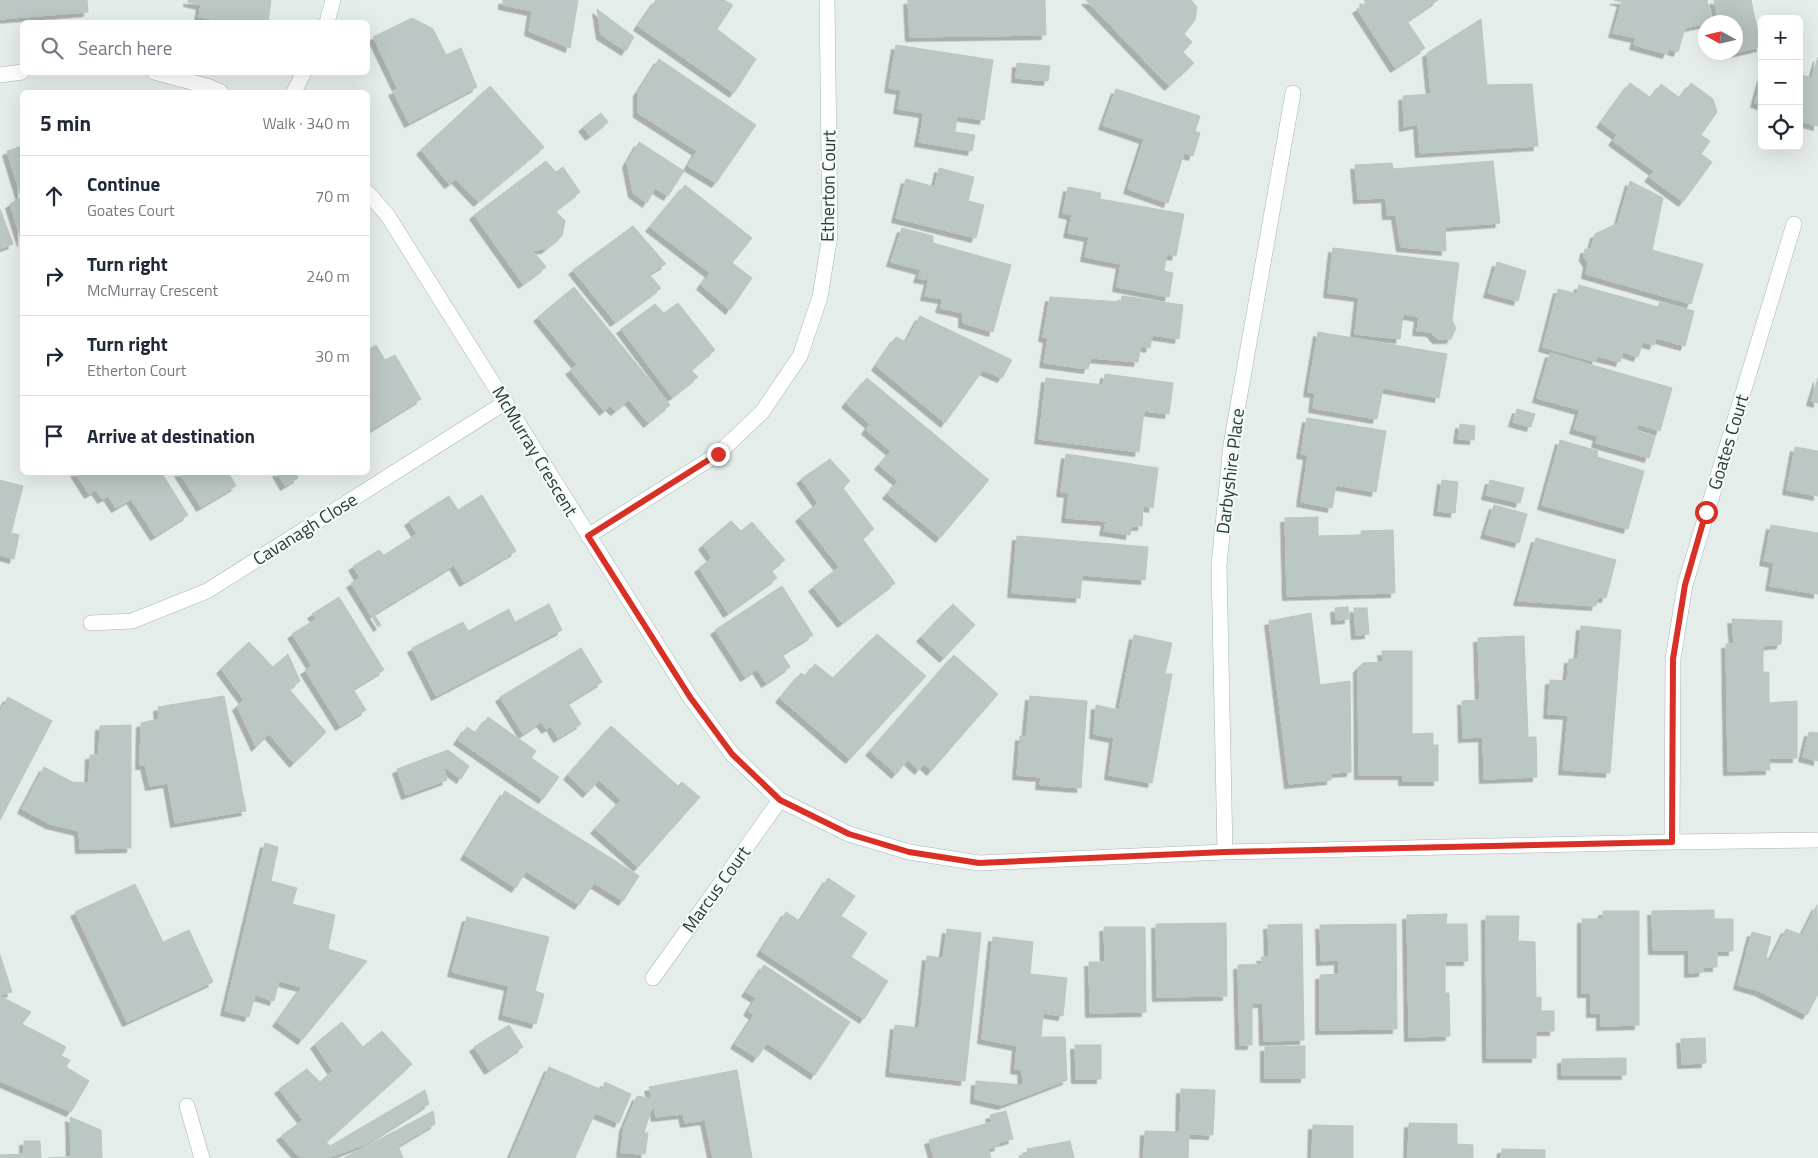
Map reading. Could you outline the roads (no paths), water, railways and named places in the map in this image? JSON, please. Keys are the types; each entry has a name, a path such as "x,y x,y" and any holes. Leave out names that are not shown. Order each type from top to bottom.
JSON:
{"street":[{"path":"327,20 333,0"},
{"name":"Etherton Court","path":"588,536 718,454 762,412 800,356 820,297 830,235 827,0"},
{"path":"0,75 20,72"},
{"path":"165,75 217,90"},
{"path":"295,90 302,75"},
{"name":"Darbyshire Place","path":"1225,852 1219,565 1231,445 1293,93"},
{"name":"McMurray Crescent","path":"370,195 388,216 690,697 732,754 780,800 849,834 909,852 979,863 1225,852 1818,840"},
{"name":"Goates Court","path":"1672,842 1673,659 1685,585 1794,224"},
{"name":"Cavanagh Close","path":"91,623 132,621 207,590 506,402"},
{"name":"Marcus Court","path":"652,978 780,800"},
{"path":"187,1106 202,1158"}]}
